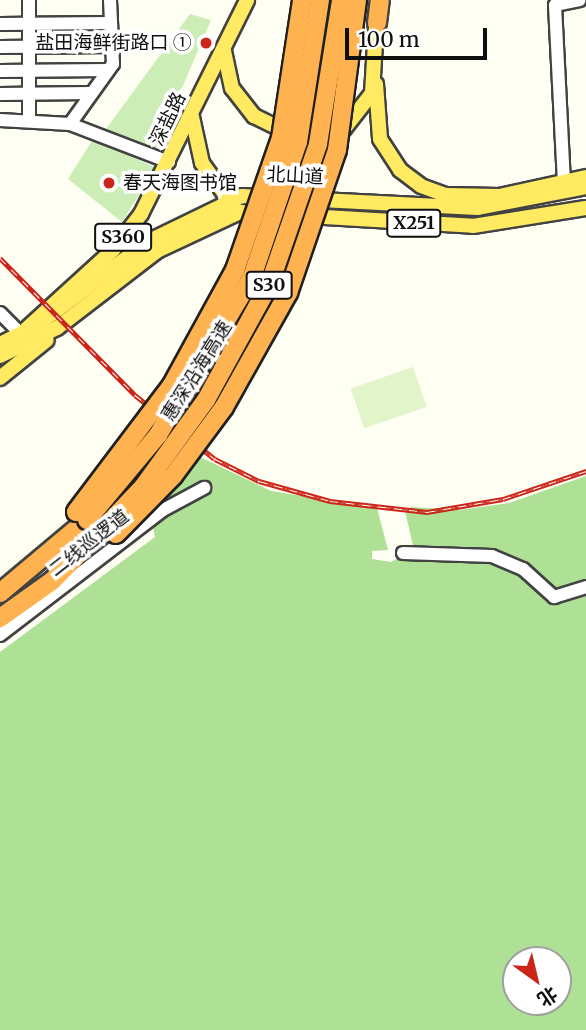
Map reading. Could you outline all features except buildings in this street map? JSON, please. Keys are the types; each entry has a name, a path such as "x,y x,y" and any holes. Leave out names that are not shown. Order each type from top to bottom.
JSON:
{"highway":[{"path":"0,593 81,516 172,385 235,270 281,138 302,0"},
{"name":"惠深沿海高速","path":"81,516 158,435 252,276 298,142 320,0"},
{"name":"惠深沿海高速","path":"110,531 206,400 264,295 318,145 341,0"},
{"path":"0,618 52,581 190,456 288,293 337,150 357,0"},
{"path":"377,23 379,0"}],"main road":[{"name":"深盐路","path":"21,334 33,317 113,250 169,162 247,0"},
{"path":"377,23 376,84 380,139 400,170 421,186 480,196 586,177"},
{"path":"225,46 228,78 254,116 301,139 337,137"},
{"path":"192,114 197,150 228,201 240,212 269,194 337,137 376,84"},
{"name":"北山道","path":"0,344 21,334 149,241 228,201 269,194 478,208 586,187"},
{"name":"北山道","path":"0,356 57,328 157,251 240,212 473,226 586,208"},
{"path":"84,288 113,250"},
{"path":"0,378 57,328"}],"street":[{"path":"29,0 29,121"},
{"path":"70,124 108,70 112,46 110,0"},
{"path":"564,183 555,5 580,0"},
{"path":"0,24 111,23"},
{"path":"0,47 112,46"},
{"path":"0,71 108,70"},
{"path":"0,94 90,93"},
{"path":"0,120 70,124 169,162"},
{"path":"0,313 21,334"},
{"name":"二线巡逻道","path":"0,635 163,510 204,488"},
{"path":"403,553 492,556 523,569 554,597 586,587"}],"green space":[{"path":"190,14 211,20 156,149 106,129"},
{"path":"93,139 156,168 122,222 68,179"},
{"path":"413,367 427,407 364,428 351,388"},
{"path":"196,455 271,491 377,508 388,550 372,551 372,559 391,562 414,550 405,511 411,507 459,510 509,503 586,476 586,1030 0,1030 0,652 155,537 149,510"}],"railway":[{"path":"0,258 135,395 215,459 259,481 330,501 427,512 503,499 586,471"}],"place":[{"name":"盐田海鲜街路口 ①","path":"206,43"},
{"name":"春天海图书馆","path":"109,183"}]}
